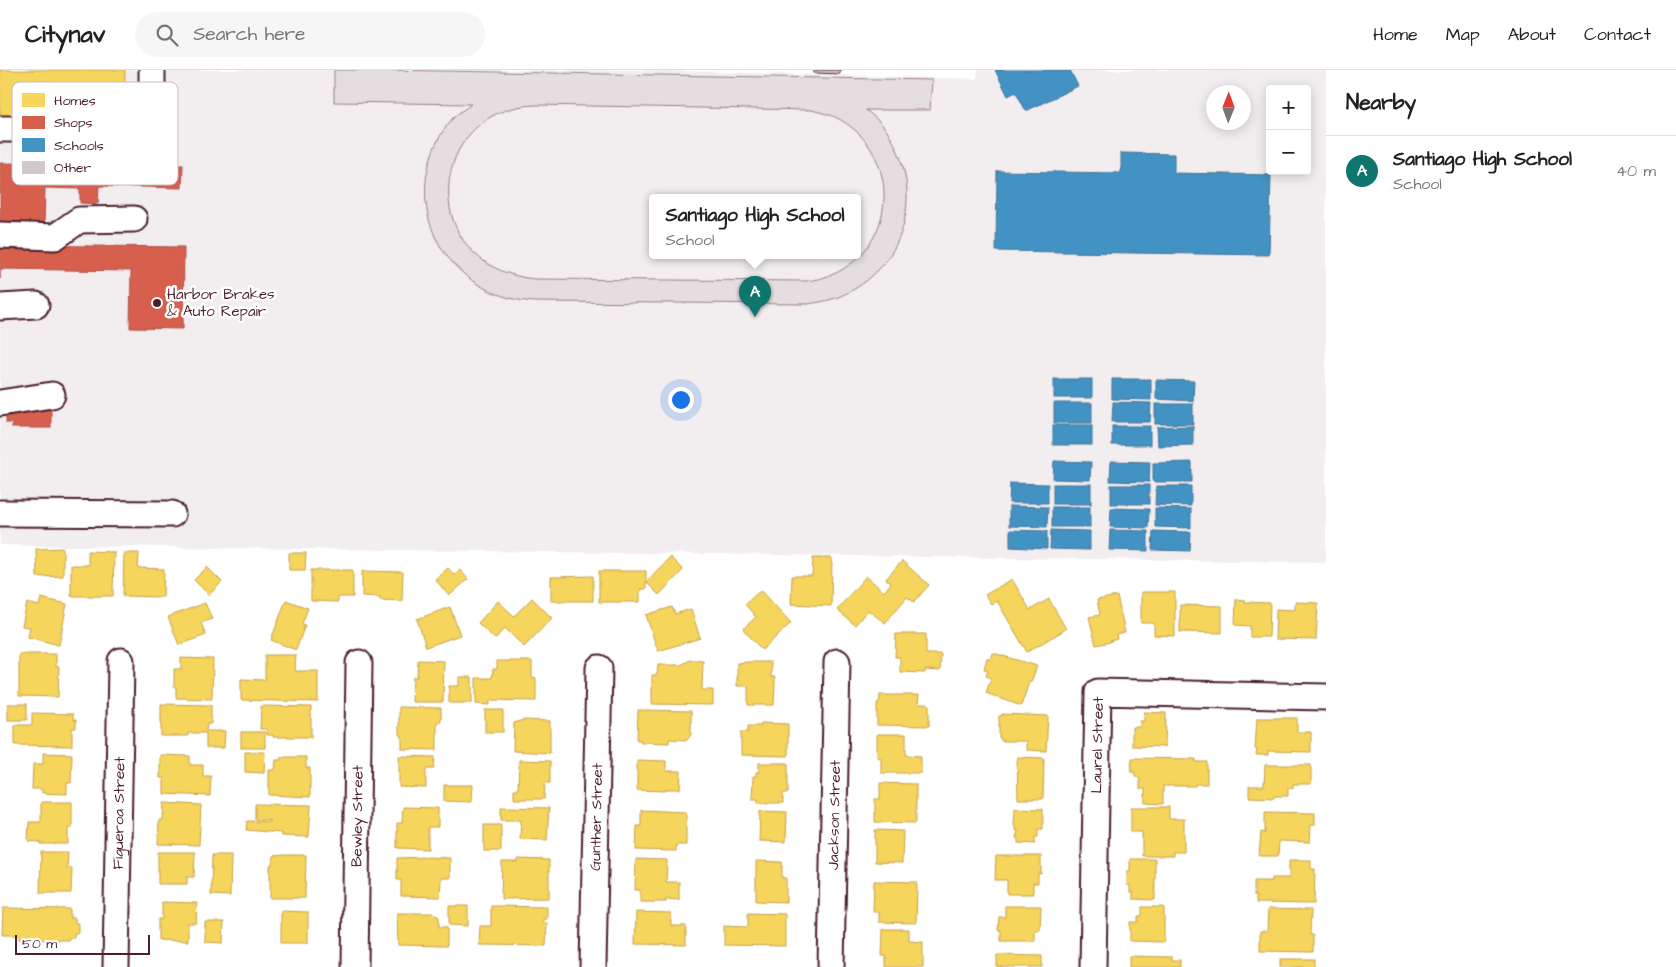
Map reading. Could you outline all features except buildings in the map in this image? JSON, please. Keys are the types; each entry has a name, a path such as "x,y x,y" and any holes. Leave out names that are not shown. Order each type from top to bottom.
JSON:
{"street":[{"path":"0,235 54,237 79,220 134,219"},
{"path":"0,307 36,306"},
{"path":"0,403 52,395"},
{"path":"0,513 172,514"},
{"name":"Figueroa Street","path":"116,967 121,661"},
{"name":"Jackson Street","path":"832,967 837,662"},
{"name":"Bewley Street","path":"355,967 358,663"},
{"name":"Gunther Street","path":"593,967 599,668"},
{"name":"Laurel Street","path":"1094,967 1098,692 1326,697"}],"shaded area":[{"path":"0,70 642,70 977,79 978,70 1326,70 1326,562 0,545"},
{"path":"334,70 932,80 930,110 866,110 887,131 899,153 905,177 907,200 904,223 896,245 883,264 866,281 840,296 808,304 535,302 508,298 484,288 463,273 446,254 433,232 427,208 426,181 434,149 450,122 471,104 334,102"}],"place":[{"name":"Harbor Brakes & Auto Repair","path":"157,303"},
{"name":"Santiago High School","path":"755,317"}]}
